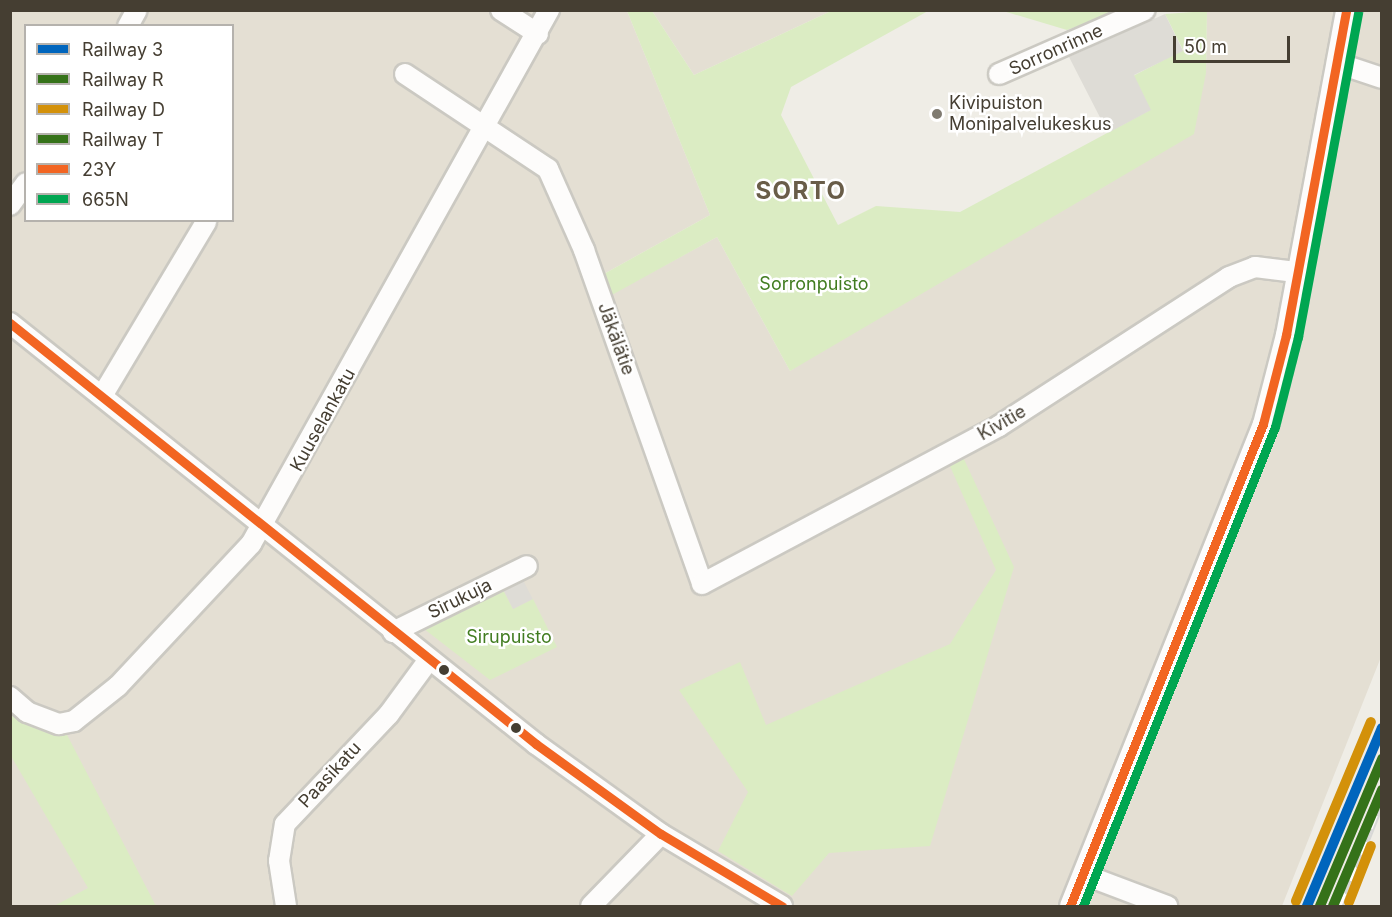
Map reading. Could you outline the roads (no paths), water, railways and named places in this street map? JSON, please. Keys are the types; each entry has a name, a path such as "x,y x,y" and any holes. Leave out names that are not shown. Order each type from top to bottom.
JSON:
{"street":[{"path":"129,24 137,10"},
{"path":"501,10 538,34"},
{"name":"Kuuselankatu","path":"10,697 27,712 59,724 74,721 118,686 262,528 538,34 549,10"},
{"name":"Sorronrinne","path":"999,74 1145,10"},
{"path":"1070,906 1085,875 1263,424 1296,272 1346,10"},
{"path":"1337,63 1382,78"},
{"name":"Jäkälätie","path":"405,74 487,125 548,169 584,250 702,584"},
{"path":"10,205 24,186"},
{"path":"102,396 206,222"},
{"name":"Kivitie","path":"702,584 999,426 1229,277 1255,267 1296,272"},
{"path":"10,323 428,661 662,834 782,906"},
{"name":"Sirukuja","path":"393,632 527,566"},
{"name":"Paasikatu","path":"286,906 279,861 285,824 389,714 428,661"},
{"path":"591,906 662,834"},
{"path":"1085,875 1167,906"}],"railway":[{"path":"1340,906 1382,801"}],"rail line":[{"name":"D","path":"1296,901 1371,722"},
{"name":"3","path":"1307,906 1382,728"},
{"name":"R","path":"1320,906 1382,759"},
{"name":"T","path":"1333,906 1382,790"},
{"name":"D","path":"1349,902 1371,846"}],"place":[{"name":"Kivipuiston Monipalvelukeskus","path":"937,114"}],"district":[{"name":"SORTO","path":"801,191"}],"park label":[{"name":"Sorronpuisto","path":"814,284"},
{"name":"Sirupuisto","path":"509,637"}]}
